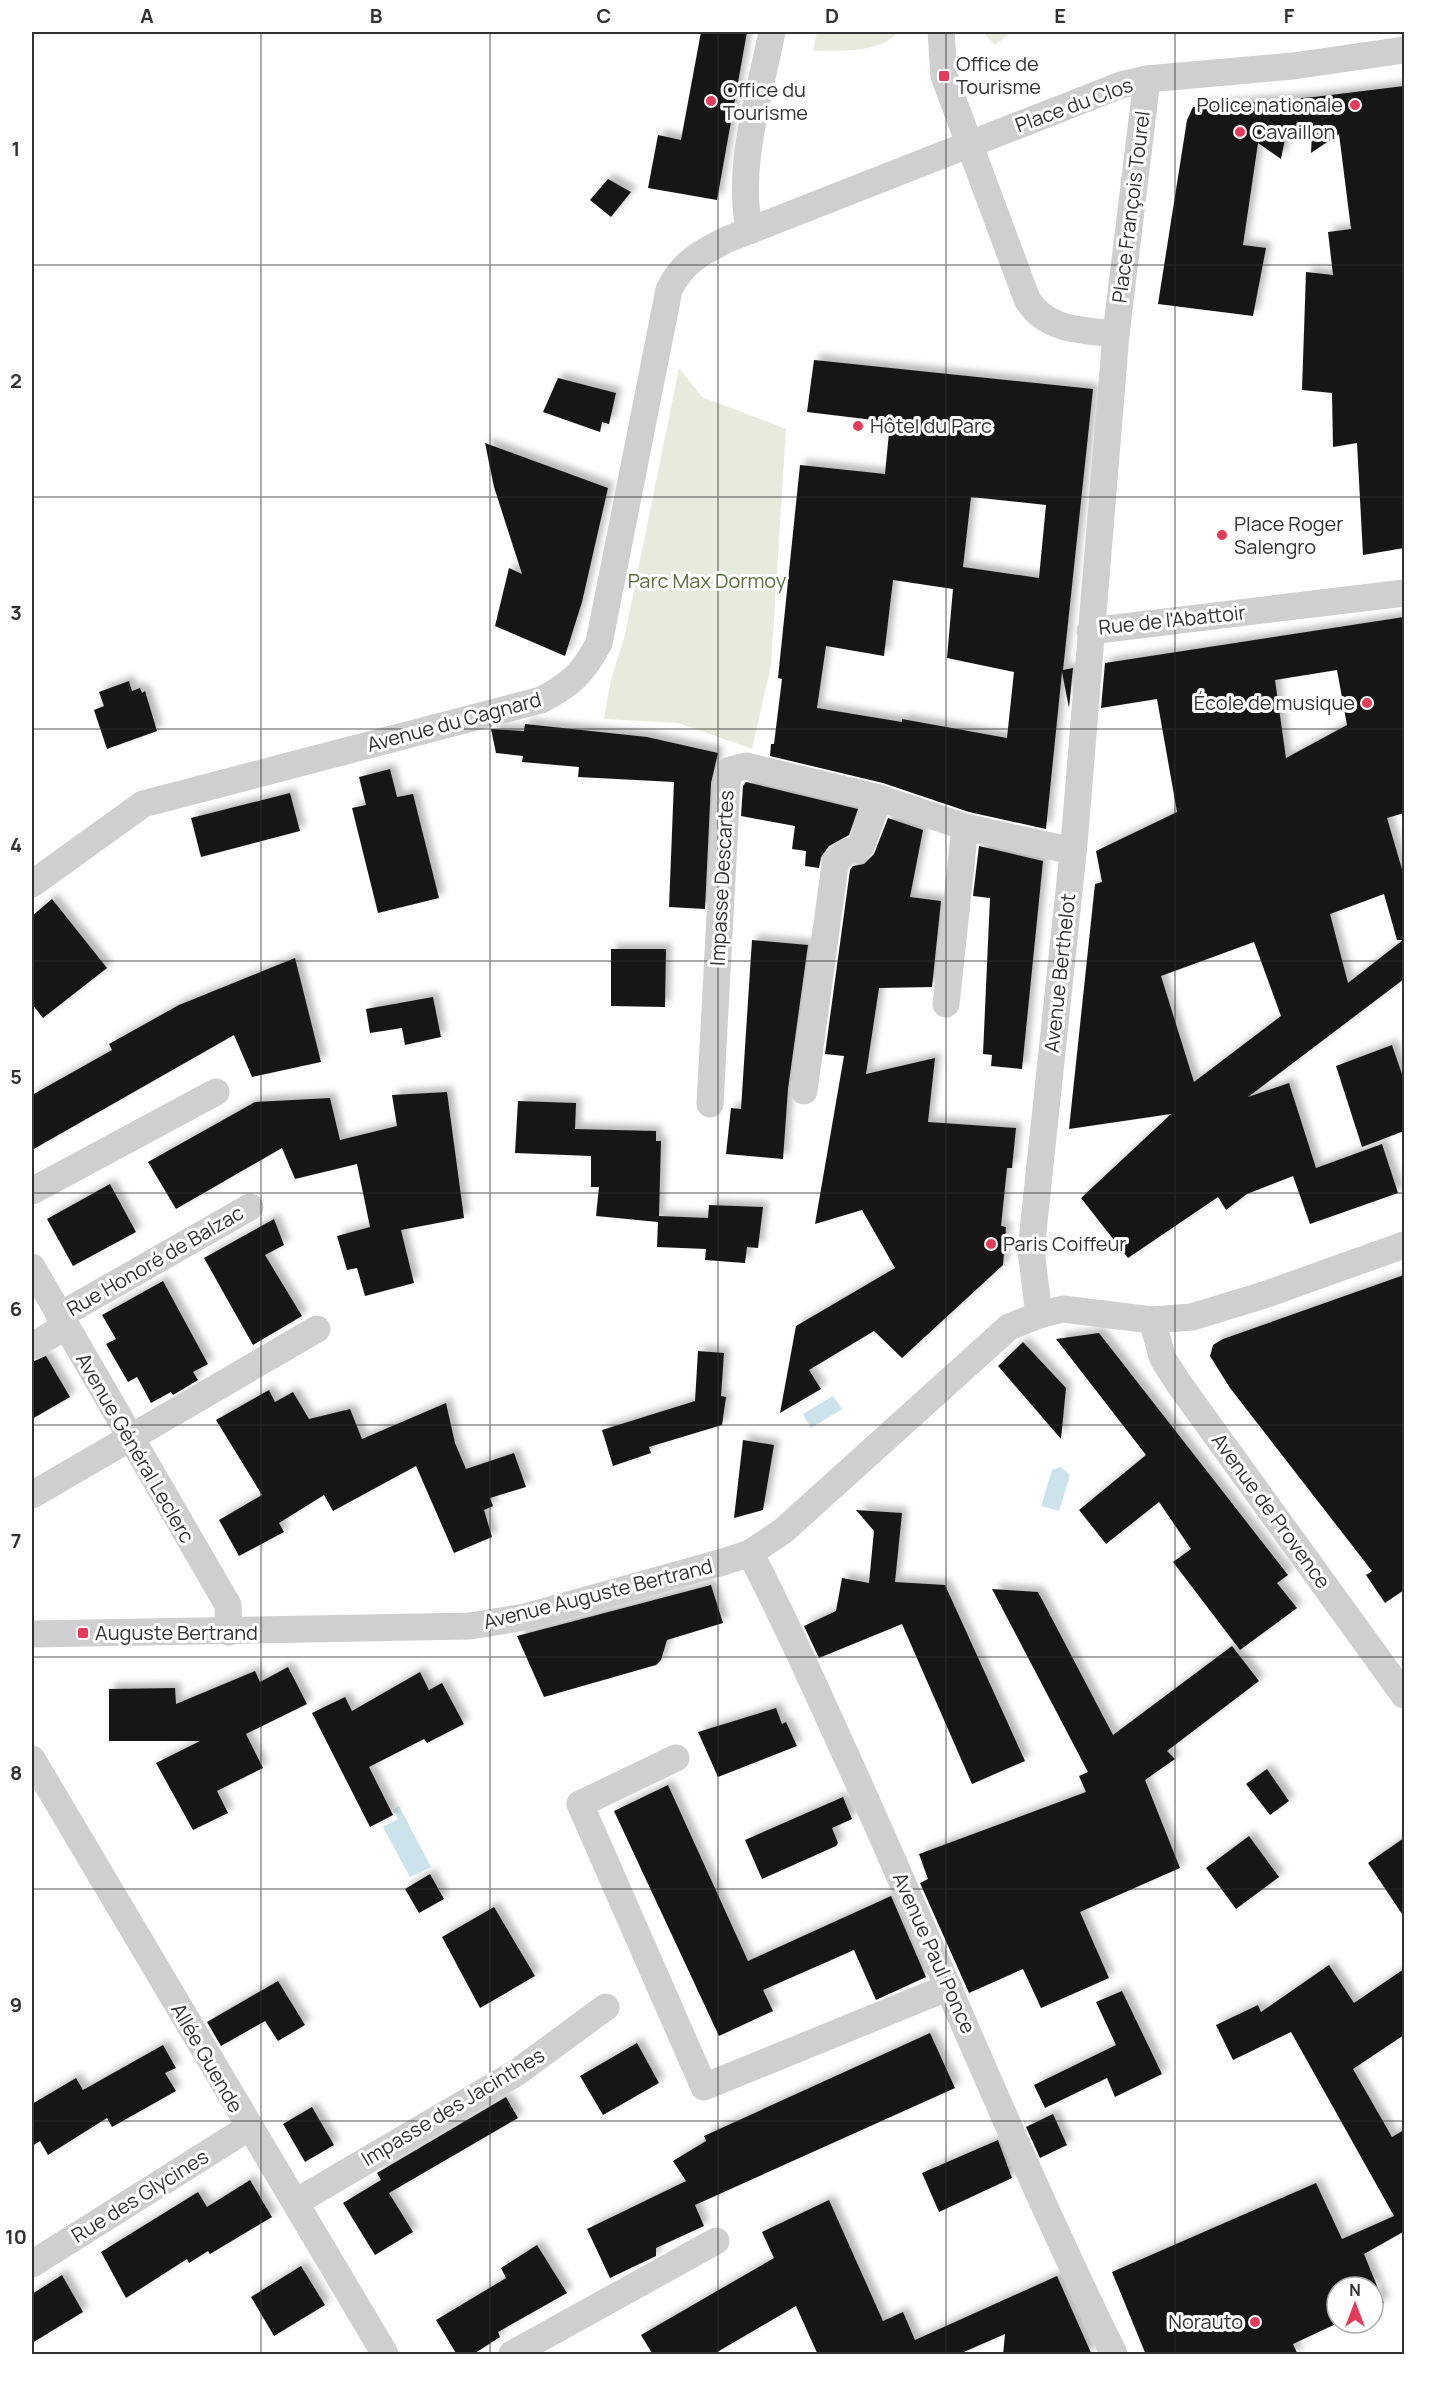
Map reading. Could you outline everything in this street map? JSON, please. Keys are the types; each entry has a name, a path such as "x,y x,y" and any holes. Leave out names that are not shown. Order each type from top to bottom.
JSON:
{"street":[{"path":"772,32 744,176 745,210 750,231 970,143"},
{"path":"940,32 944,76 1027,299 1034,311 1048,322 1116,334"},
{"name":"Place du Clos","path":"970,143 1121,85 1147,79 1293,66 1404,50"},
{"name":"Place François Tourel","path":"1116,334 1147,79"},
{"name":"Avenue du Cagnard","path":"32,884 143,804 541,700 563,689 584,671 599,643 669,290 676,273 693,257 750,231"},
{"name":"Rue de l'Abattoir","path":"1116,334 1089,631 1404,593"},
{"name":"Avenue Berthelot","path":"1039,1315 1031,1250 1073,851 1089,631"},
{"name":"Impasse Descartes","path":"710,1104 727,775 730,770 746,766 879,798"},
{"path":"804,1091 835,865 841,855 849,850 857,850 861,844 879,798 965,827 1073,851"},
{"path":"946,1004 965,827"},
{"path":"32,1191 216,1092"},
{"name":"Rue Honoré de Balzac","path":"32,1346 62,1322 250,1206"},
{"name":"Avenue Auguste Bertrand","path":"32,1634 449,1628 498,1623 750,1553 783,1531 1009,1327 1039,1315 1063,1309 1152,1320 1192,1317 1264,1295 1404,1245"},
{"name":"Avenue Général Leclerc","path":"32,1267 228,1605 229,1632"},
{"name":"Avenue de Provence","path":"1152,1320 1163,1359 1179,1384 1400,1679"},
{"path":"32,1495 317,1329"},
{"name":"Avenue Paul Ponce","path":"750,1553 781,1611 950,1987 1068,2260 1114,2355"},
{"path":"676,1758 580,1804 704,2087 950,1987"},
{"name":"Allée Guende","path":"32,1759 248,2128 296,2202 385,2355"},
{"name":"Impasse des Jacinthes","path":"296,2202 516,2073 606,2007"},
{"name":"Rue des Glycines","path":"32,2264 248,2128"},
{"path":"512,2355 716,2241"}],"green space":[{"path":"817,32 898,32 891,39 870,47 813,51"},
{"path":"983,32 1012,32 995,45"},
{"name":"Parc Max Dormoy","path":"679,368 702,397 786,429 771,665 752,749 679,723 604,719 611,680 625,635"}],"water":[{"path":"833,1396 842,1409 811,1428 803,1414"},
{"path":"1061,1467 1070,1475 1059,1511 1041,1506 1052,1470"},
{"path":"399,1806 431,1867 410,1877 383,1827 398,1819 393,1810"}],"building":[{"name":"Office du Tourisme","path":"701,32 747,32 717,200 648,188 658,135 681,140"},
{"path":"1404,86 1404,548 1363,555 1357,443 1333,447 1332,393 1302,390 1306,272 1333,275 1328,232 1351,229 1339,134 1311,153 1312,132 1287,129 1281,159 1258,143 1243,245 1266,248 1253,316 1158,304 1187,120 1193,107 1314,97"},
{"path":"608,179 631,192 611,217 590,200"},
{"path":"814,360 1093,389 1063,670 1073,668 1069,708 1062,672 1046,829 969,812 883,783 770,756 771,744 774,744 782,679 778,678 800,465 885,474 890,422 807,412","holes":["971,497 1046,505 1039,578 963,567","893,580 953,589 947,658 1014,672 1007,738 902,719 902,722 817,708 826,646 884,656"]},
{"path":"558,378 616,393 609,424 602,422 600,432 543,412"},
{"path":"485,443 608,488 582,602 565,656 495,626 509,568 522,574 494,487"},
{"path":"1404,617 1404,813 1387,818 1404,876 1404,979 1248,1097 1289,1083 1316,1168 1382,1144 1398,1193 1310,1224 1293,1176 1247,1194 1226,1210 1218,1197 1128,1258 1081,1198 1171,1114 1069,1129 1095,884 1102,882 1096,851 1177,812 1157,699 1101,708 1105,663","holes":["1337,670 1347,725 1286,758 1275,680","1384,894 1397,940 1403,940 1348,983 1330,914","1254,942 1281,1016 1194,1082 1161,976"]},
{"path":"129,681 132,691 140,688 142,693 145,691 157,731 107,749 94,710 104,706 99,692"},
{"path":"525,724 647,737 718,753 711,783 705,909 669,907 674,782 578,777 579,767 522,762 523,756 496,753 491,729 524,731"},
{"path":"390,769 397,797 413,794 439,898 378,913 352,808 366,805 359,777"},
{"path":"746,782 858,809 849,835 829,846 821,857 819,868 805,866 806,851 792,849 795,826 741,816 743,786"},
{"path":"290,793 300,831 201,857 191,818"},
{"path":"888,818 923,830 910,897 941,901 932,987 879,988 866,1074 935,1058 928,1122 1016,1128 1012,1168 1007,1168 1001,1226 1006,1227 1003,1265 902,1358 874,1331 809,1370 821,1389 780,1413 796,1326 895,1268 862,1210 815,1224 844,1056 825,1054 850,870 853,866 864,864 874,854"},
{"path":"979,846 1043,861 1022,1069 991,1066 992,1055 983,1054 990,898 973,896"},
{"path":"52,899 107,968 43,1018 32,1004 32,916"},
{"path":"752,940 808,945 788,1089 783,1159 726,1154 731,1108 741,1109"},
{"path":"611,949 666,949 665,1007 611,1006"},
{"path":"295,958 321,1062 252,1077 234,1035 32,1150 32,1095 112,1050 109,1044 179,1005"},
{"path":"433,997 441,1037 405,1045 402,1028 370,1033 366,1009"},
{"path":"1392,1045 1404,1080 1404,1131 1362,1147 1336,1066"},
{"path":"447,1092 464,1218 401,1230 414,1283 365,1296 357,1268 347,1270 337,1236 370,1227 357,1164 295,1179 282,1148 176,1209 148,1162 255,1102 330,1098 340,1140 397,1126 392,1095"},
{"path":"518,1101 576,1103 575,1129 656,1131 656,1141 661,1141 659,1216 708,1218 709,1205 763,1207 758,1248 747,1247 745,1263 705,1260 706,1249 657,1247 658,1222 596,1216 599,1187 591,1187 591,1156 515,1153"},
{"path":"110,1184 136,1232 73,1266 47,1219"},
{"path":"274,1219 284,1245 265,1255 302,1316 253,1345 204,1258"},
{"path":"1404,1275 1404,1590 1385,1603 1366,1575 1372,1571 1230,1388 1210,1356 1213,1345 1223,1339"},
{"path":"163,1281 208,1364 193,1372 198,1380 173,1395 171,1392 151,1403 137,1377 128,1382 106,1344 116,1339 102,1315"},
{"path":"1099,1333 1288,1575 1277,1583 1297,1608 1240,1650 1173,1562 1191,1549 1159,1502 1106,1544 1079,1510 1146,1455 1056,1339"},
{"path":"1023,1342 1066,1388 1061,1439 998,1366"},
{"path":"698,1351 724,1353 721,1396 726,1397 722,1425 649,1447 651,1453 613,1466 602,1430 695,1401"},
{"path":"46,1356 70,1397 32,1419 32,1362"},
{"path":"269,1390 275,1402 293,1392 309,1419 350,1409 362,1439 446,1403 455,1443 466,1469 514,1453 526,1487 490,1498 493,1506 484,1510 492,1537 454,1553 416,1466 333,1511 324,1495 279,1523 284,1532 239,1556 219,1520 262,1495 216,1420"},
{"path":"743,1440 774,1445 763,1510 734,1518"},
{"path":"856,1510 902,1513 895,1582 945,1585 1025,1761 972,1784 902,1624 819,1658 804,1626 836,1611 842,1578 869,1583 874,1531"},
{"path":"711,1585 723,1623 667,1640 661,1660 656,1665 544,1697 517,1636"},
{"path":"992,1589 1038,1592 1113,1735 1232,1646 1259,1681 1167,1751 1175,1759 1145,1780 1180,1868 1080,1912 1109,1978 1041,2008 1023,1969 969,1993 920,1883 928,1879 919,1854 1086,1792 1079,1776 1088,1772"},
{"path":"288,1667 307,1704 246,1734 263,1768 217,1791 228,1813 193,1830 156,1763 200,1741 109,1741 109,1689 175,1688 176,1704 255,1671 260,1682"},
{"path":"420,1672 429,1690 442,1683 464,1724 427,1743 424,1739 369,1767 393,1815 370,1827 312,1713 345,1697 352,1711"},
{"path":"776,1708 782,1724 786,1722 797,1746 718,1777 698,1732"},
{"path":"1267,1769 1289,1801 1270,1815 1246,1784"},
{"path":"668,1785 748,1961 891,1896 926,1977 876,2000 854,1950 763,1990 773,2011 719,2036 614,1811"},
{"path":"843,1797 852,1819 832,1828 838,1843 836,1846 762,1879 745,1840"},
{"path":"1249,1836 1279,1877 1236,1909 1206,1868"},
{"path":"1404,1838 1404,1917 1368,1863"},
{"path":"430,1874 444,1899 419,1913 405,1889"},
{"path":"494,1907 535,1976 480,2008 442,1937"},
{"path":"1329,1965 1354,2003 1404,1969 1404,2035 1353,2069 1392,2137 1404,2130 1404,2234 1403,2232 1364,2254 1373,2275 1325,2275 1325,2329 1293,2344 1298,2355 1146,2355 1112,2272 1316,2183 1342,2239 1394,2216 1291,2032 1233,2060 1216,2025 1258,2005 1261,2012"},
{"path":"278,1981 305,2025 278,2041 265,2021 221,2046 207,2022"},
{"path":"1122,1991 1162,2074 1115,2097 1107,2078 1045,2108 1034,2085 1116,2045 1096,2002"},
{"path":"930,2033 955,2088 695,2205 704,2226 656,2248 656,2256 610,2278 587,2229 686,2181 673,2161 706,2141 704,2136"},
{"path":"637,2043 659,2083 603,2115 580,2076"},
{"path":"163,2045 176,2068 165,2073 176,2091 112,2127 107,2118 48,2155 40,2141 32,2146 32,2104 76,2078 83,2090"},
{"path":"506,2097 518,2118 389,2193 413,2232 375,2255 343,2203 381,2180 377,2173"},
{"path":"312,2107 334,2145 305,2162 283,2124"},
{"path":"1053,2114 1067,2145 1040,2158 1026,2127"},
{"path":"998,2140 1012,2178 939,2212 922,2173"},
{"path":"250,2180 272,2217 210,2254 208,2251 189,2263 187,2259 126,2298 101,2252 198,2192 207,2207"},
{"path":"829,2200 883,2321 903,2312 915,2340 1057,2276 1092,2355 1003,2355 1005,2334 957,2355 818,2355 796,2306 712,2355 653,2355 641,2335 774,2258 762,2232"},
{"path":"537,2245 567,2293 498,2332 500,2337 472,2355 457,2355 436,2320 506,2278 501,2268"},
{"path":"301,2266 325,2305 274,2336 251,2297"},
{"path":"62,2275 83,2312 32,2343 32,2294"}],"place":[{"name":"Office de Tourisme","path":"944,76"},
{"name":"Office du Tourisme","path":"711,101"},
{"name":"Police nationale","path":"1355,105"},
{"name":"Cavaillon","path":"1240,132"},
{"name":"Hôtel du Parc","path":"858,426"},
{"name":"Place Roger Salengro","path":"1222,535"},
{"name":"École de musique","path":"1367,703"},
{"name":"Paris Coiffeur","path":"991,1244"},
{"name":"Auguste Bertrand","path":"83,1633"},
{"name":"Norauto","path":"1255,2322"}]}
